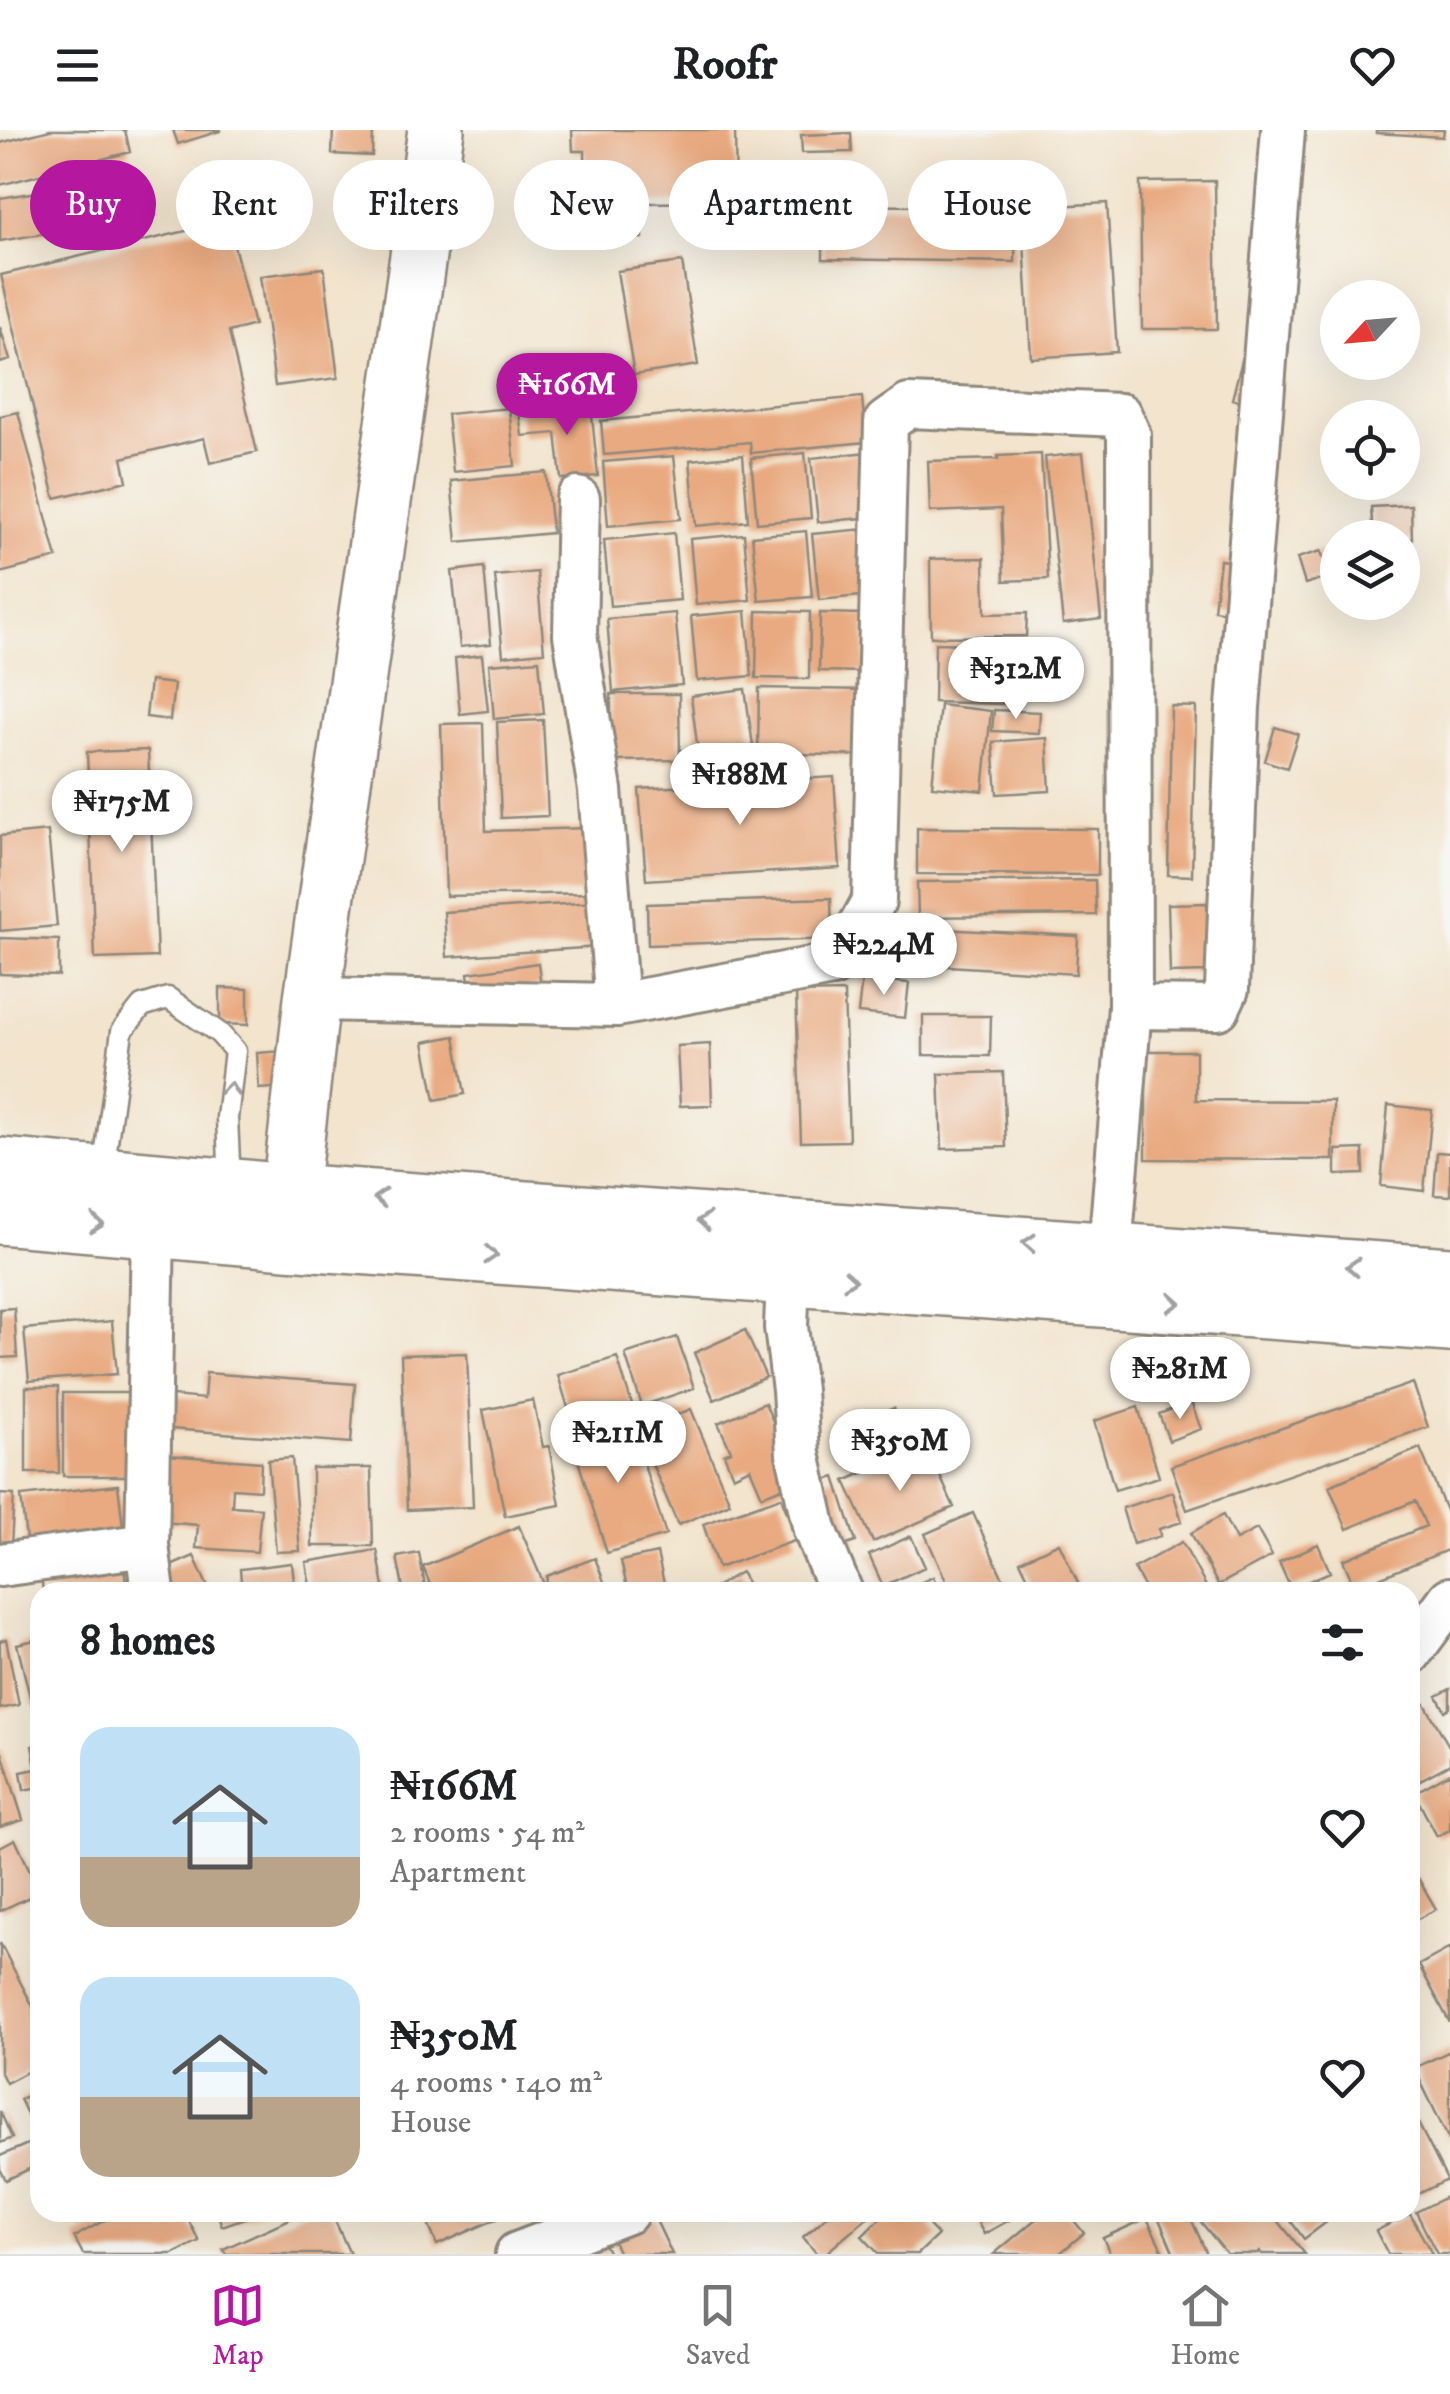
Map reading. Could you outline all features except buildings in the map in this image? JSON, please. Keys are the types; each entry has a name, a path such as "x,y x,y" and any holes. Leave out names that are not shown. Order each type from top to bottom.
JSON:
{"main road":[{"path":"290,1192 312,999 436,130"},
{"path":"0,1166 290,1192 1450,1275"},
{"path":"0,1216 287,1241 1450,1324"}],"street":[{"path":"1130,1007 1218,1008 1227,989 1238,707 1283,130"},
{"path":"312,999 618,1005 832,965 849,946 874,901 886,422 909,406 1120,415 1129,435 1130,1007 1110,1249"},
{"path":"578,499 576,635 600,790 618,1005"},
{"path":"152,1582 147,1545 153,1229"},
{"path":"788,1276 786,1327 798,1454 815,1530 837,1582"},
{"path":"0,1565 147,1545"},
{"path":"1420,1640 1450,1599"},
{"path":"531,2237 589,2222"}],"lane":[{"path":"102,1175 122,1031 142,1006 168,998 219,1033 234,1051 227,1118 230,1186"}]}
